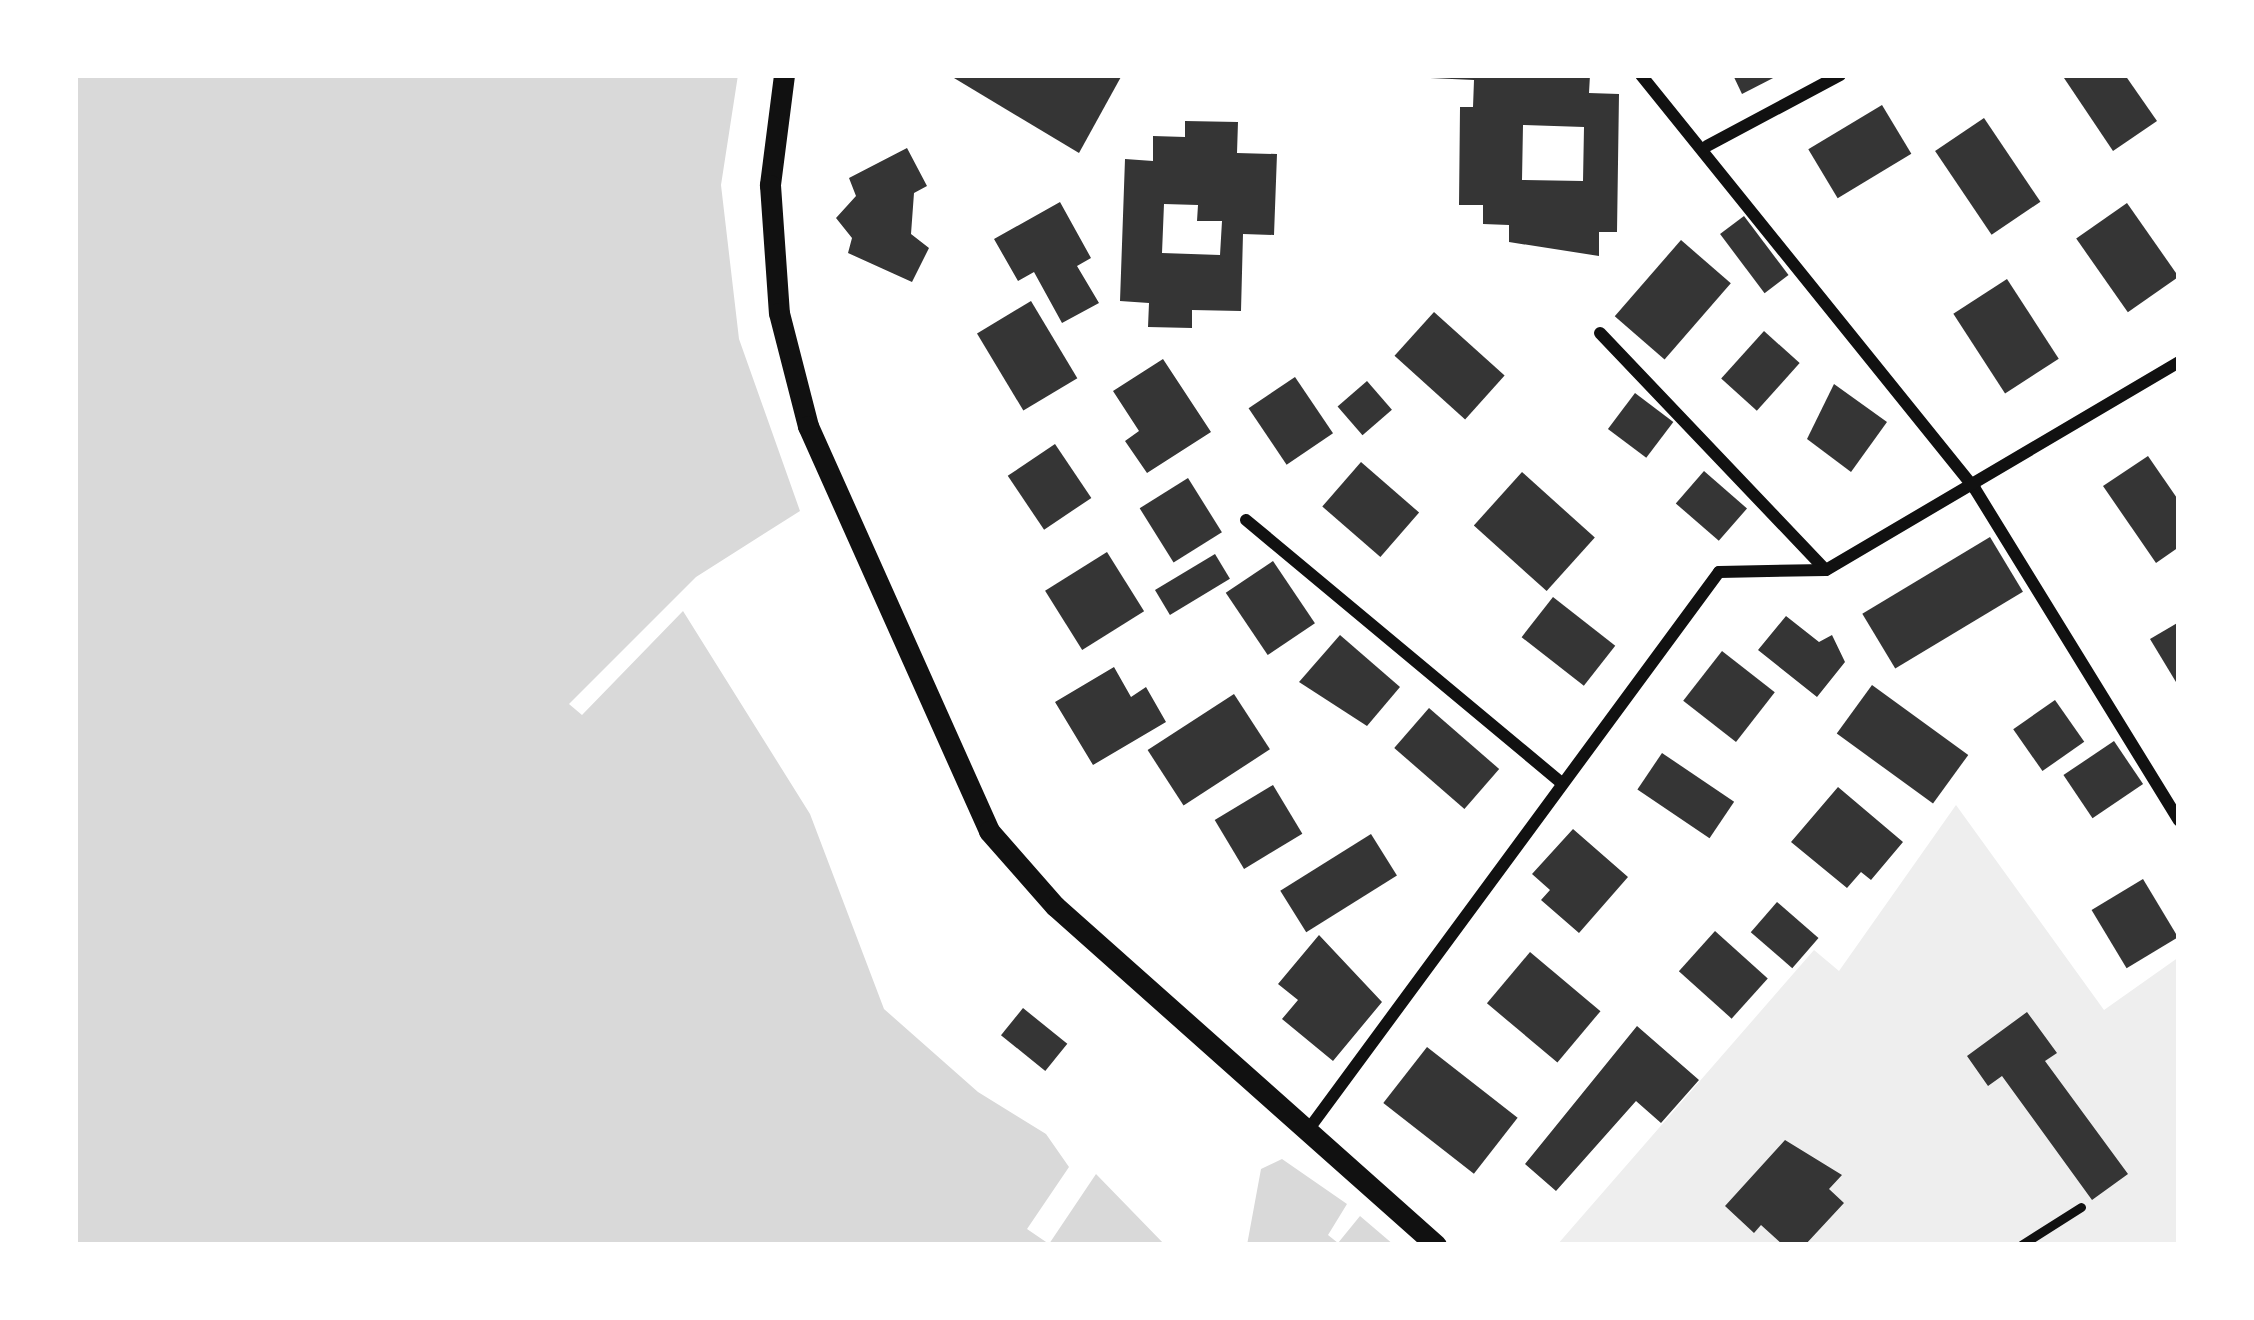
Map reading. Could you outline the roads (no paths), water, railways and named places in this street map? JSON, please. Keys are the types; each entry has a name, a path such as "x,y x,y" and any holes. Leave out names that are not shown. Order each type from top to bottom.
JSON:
{"street":[{"path":"784,75 770,185 779,313 808,425 941,743 989,831 1055,906 1311,1126 1436,1245"},
{"path":"1641,75 1707,146 1976,489 2179,820"},
{"path":"1707,146 1840,75"},
{"path":"1600,333 1826,570"},
{"path":"1311,1126 1719,572 1826,570 1976,489 2179,362"},
{"path":"1246,520 1562,783"}],"lane":[{"path":"2021,1245 2081,1207"}]}
